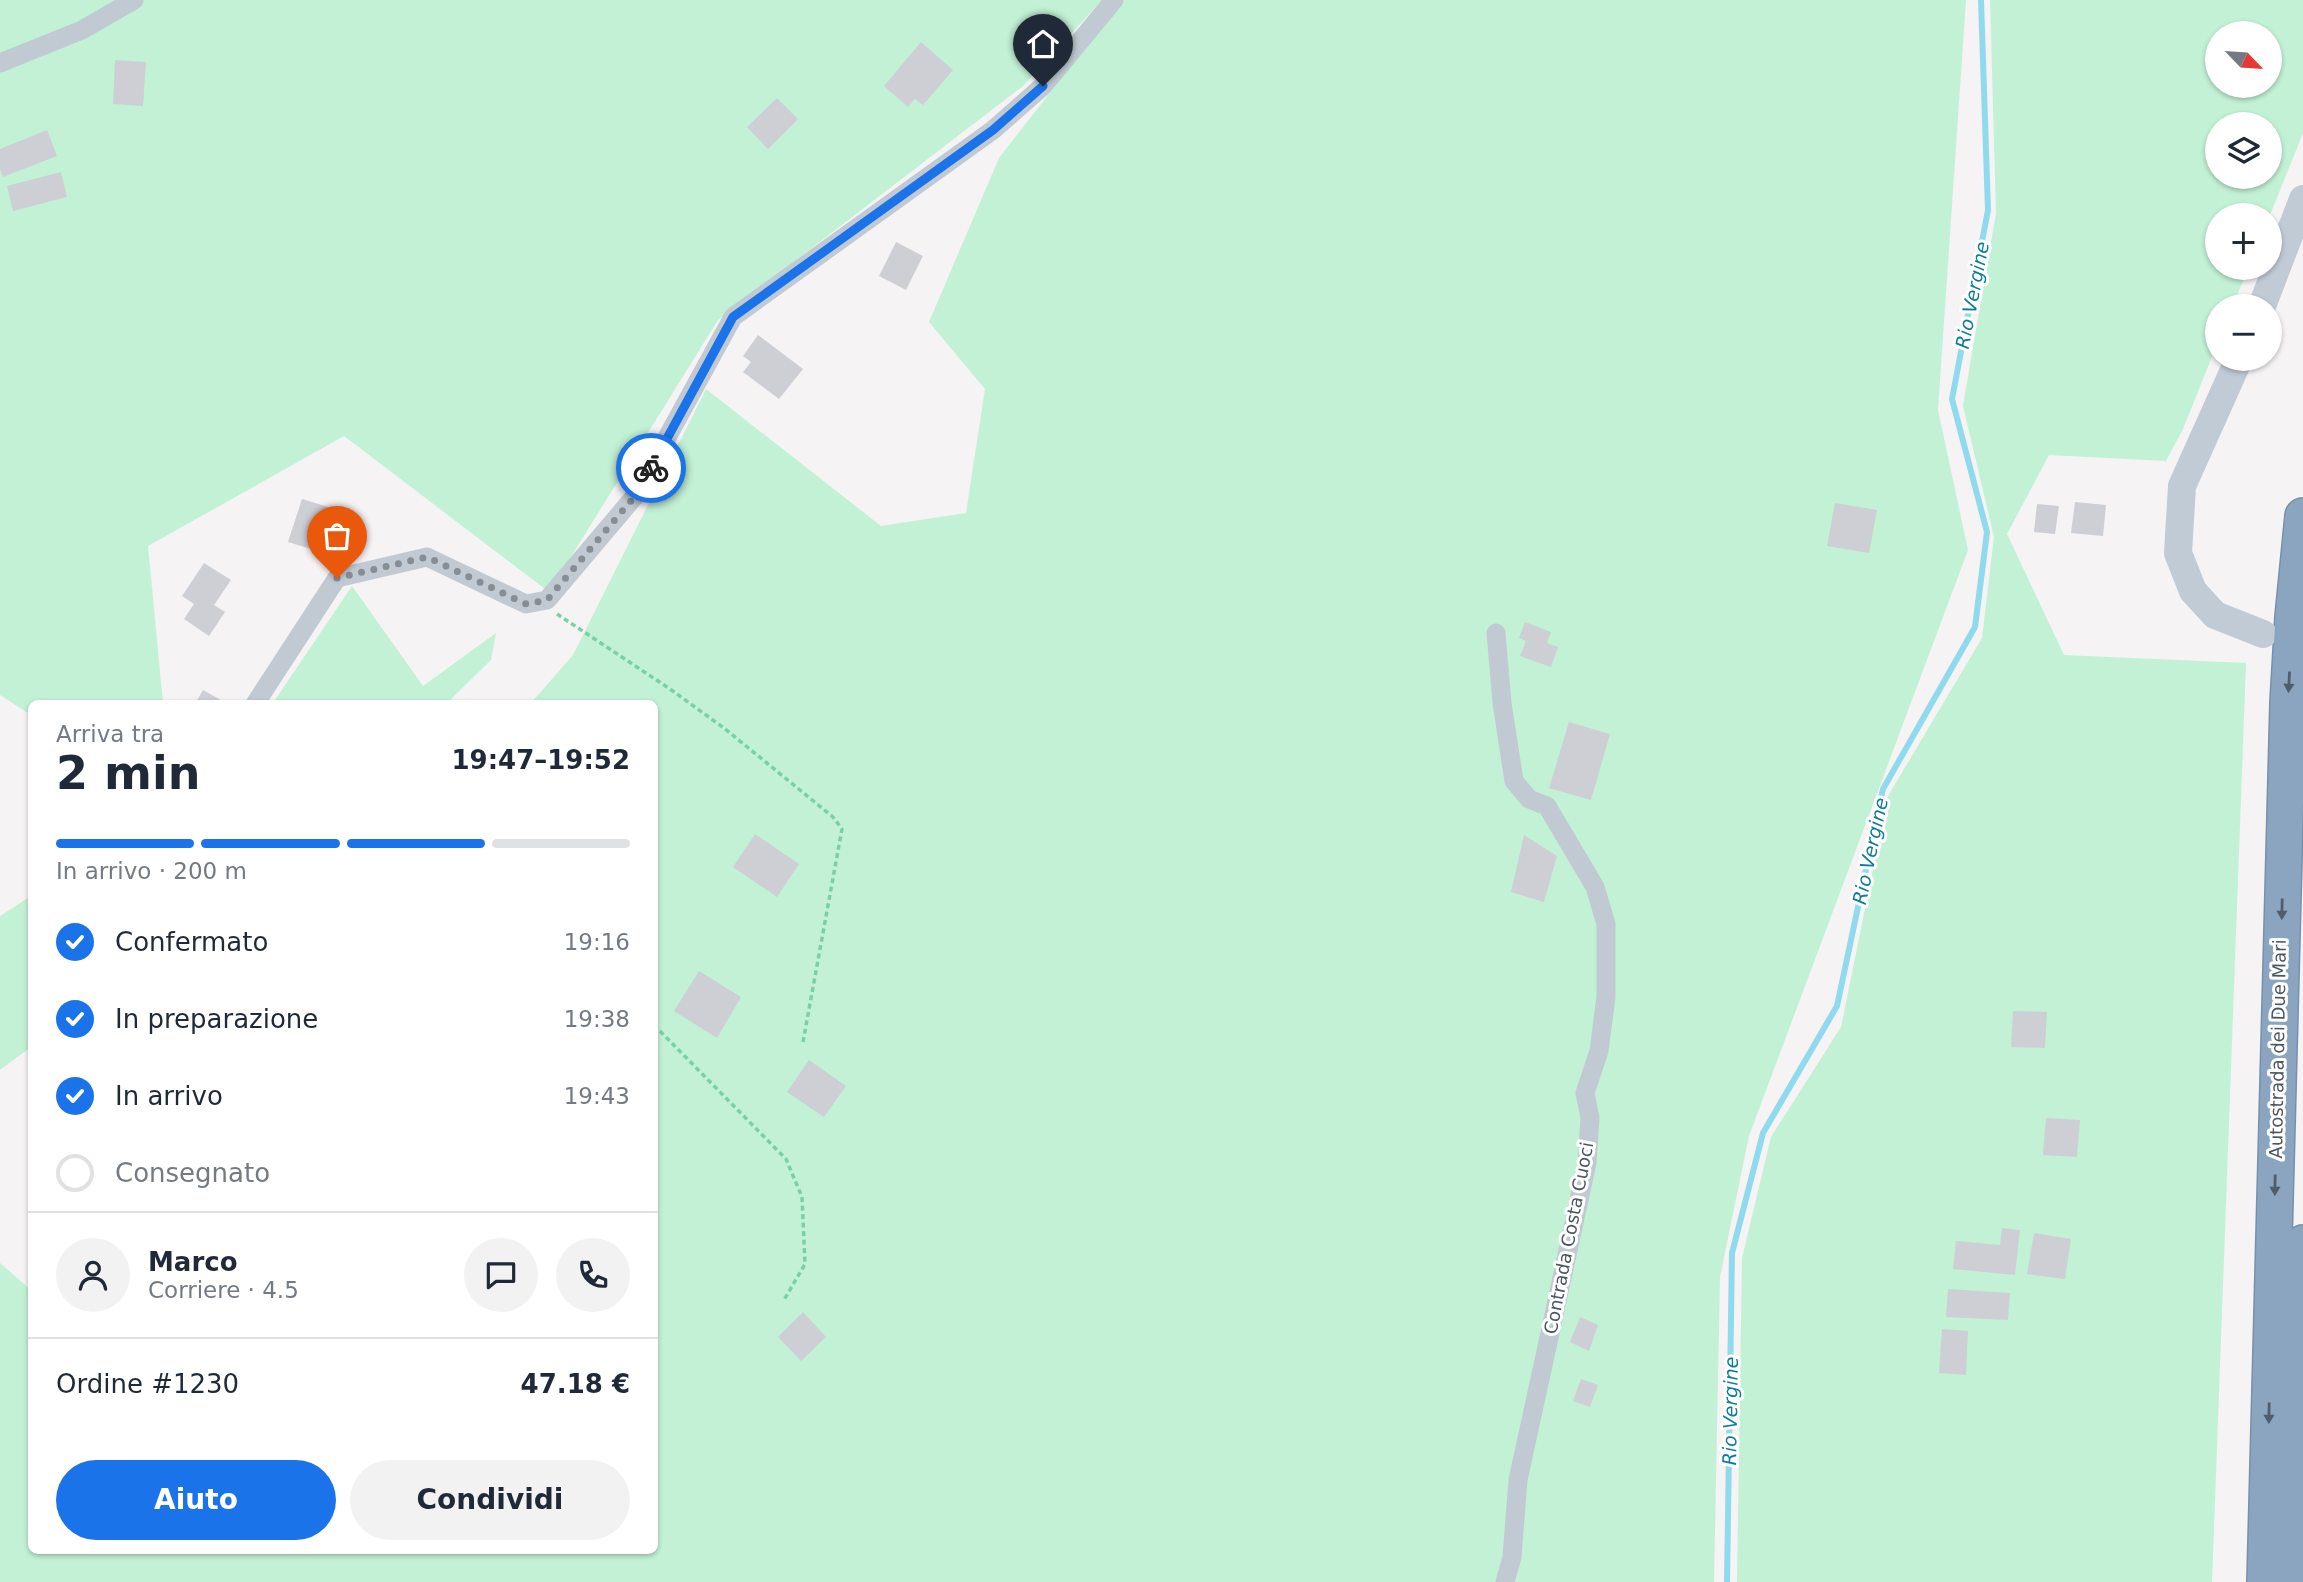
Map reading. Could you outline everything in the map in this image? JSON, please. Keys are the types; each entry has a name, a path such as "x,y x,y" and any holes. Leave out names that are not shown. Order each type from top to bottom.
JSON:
{"highway":[{"name":"Autostrada dei Due Mari","path":"2265,1582 2288,703 2303,516"},
{"path":"2295,1582 2303,1243"}],"street":[{"path":"0,63 82,30 134,0"},
{"path":"258,700 337,578 427,557 526,604 547,600 635,496 733,317 993,130 1043,86 1114,0"},
{"path":"2267,294 2303,200"},
{"path":"2234,371 2182,486 2178,553 2193,591 2215,615 2263,634"},
{"name":"Contrada Costa Cuoci","path":"1496,633 1502,703 1514,781 1530,799 1547,806 1595,887 1606,924 1606,997 1599,1051 1585,1093 1590,1118 1587,1163 1518,1480 1512,1557 1505,1582"}],"path":[{"path":"553,611 723,728 833,817 842,829 803,1042"},
{"path":"658,1029 786,1159 802,1197 805,1264 784,1300"}],"green space":[{"path":"0,0 1102,0 1023,86 718,320 549,592 344,436 148,546 163,700 28,700 28,713 0,695"},
{"path":"1122,0 1966,0 1938,410 1968,550 1749,1136 1720,1277 1714,1582 0,1582 0,1263 28,1287 28,1554 658,1554 658,700 534,700 573,655 706,389 881,526 966,513 985,389 929,322 999,158"},
{"path":"1990,0 2303,0 2303,133 2282,185 2282,112 2205,112 2205,189 2280,189 2275,203 2205,203 2205,280 2243,280 2238,294 2205,294 2206,371 2183,429 2166,461 2049,455 2007,534 2064,655 2246,663 2212,1582 1737,1582 1742,1258 1771,1137 1841,1027 1888,796 1982,638 1994,537 1963,406 1996,213"},
{"path":"352,586 423,686 496,633 491,660 450,700 275,700"},
{"path":"28,898 28,1049 0,1070 0,916"}],"building":[{"path":"921,42 953,70 923,105 915,99 908,107 884,86"},
{"path":"115,60 146,62 143,106 113,104"},
{"path":"777,98 798,119 768,149 747,127"},
{"path":"47,130 57,156 3,177 0,169 0,149"},
{"path":"61,172 67,197 13,211 7,186"},
{"path":"896,242 923,256 906,290 879,276"},
{"path":"758,335 803,369 779,399 743,372 751,362 743,356"},
{"path":"302,499 361,517 347,560 288,542"},
{"path":"2075,502 2106,505 2103,536 2071,533"},
{"path":"1835,503 1877,510 1869,553 1827,546"},
{"path":"2037,504 2059,506 2055,534 2034,532"},
{"path":"204,563 231,580 214,605 225,612 209,636 184,619 194,604 182,596"},
{"path":"1525,622 1551,632 1547,643 1558,647 1551,667 1520,656 1526,641 1519,638"},
{"path":"203,690 221,700 197,700"},
{"path":"1569,722 1610,734 1591,800 1549,788"},
{"path":"755,834 799,864 777,897 733,867"},
{"path":"1524,835 1557,856 1544,902 1511,892"},
{"path":"699,971 741,997 717,1038 674,1011"},
{"path":"2013,1011 2047,1012 2045,1048 2011,1047"},
{"path":"809,1060 846,1086 824,1117 787,1092"},
{"path":"2046,1118 2080,1120 2077,1157 2043,1155"},
{"path":"2002,1228 2020,1230 2015,1275 1953,1269 1956,1241 2000,1245"},
{"path":"2034,1233 2071,1239 2065,1279 2027,1274"},
{"path":"1948,1289 2010,1293 2008,1320 1946,1317"},
{"path":"803,1312 826,1337 801,1361 778,1337"},
{"path":"1580,1317 1598,1325 1589,1351 1570,1342"},
{"path":"1942,1329 1968,1331 1966,1375 1939,1373"},
{"path":"1581,1379 1598,1385 1590,1407 1573,1401"}],"waterway":[{"name":"Rio Vergine","path":"1727,1582 1732,1253 1763,1133 1837,1006 1883,789 1975,627 1987,532 1952,399 1988,210 1981,0"}],"way so far":[{"path":"337,578 353,572 427,557 526,604 547,600 635,496 651,468"}],"route":[{"path":"651,468 733,317 993,130 1043,86"}]}
